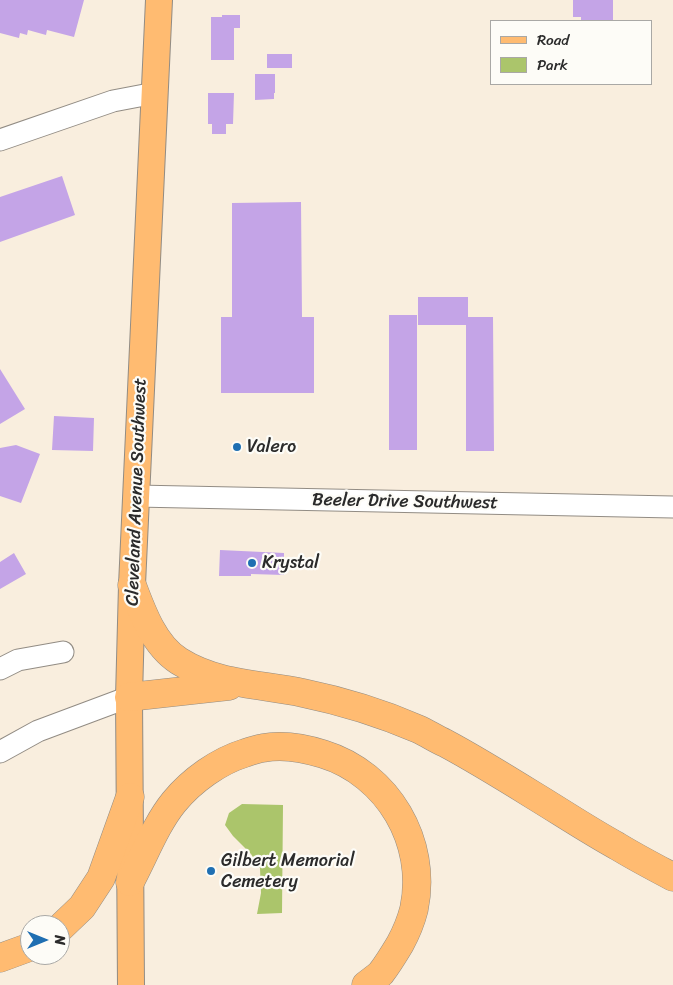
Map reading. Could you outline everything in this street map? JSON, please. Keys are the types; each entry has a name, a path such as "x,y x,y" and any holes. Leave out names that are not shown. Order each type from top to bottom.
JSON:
{"highway":[{"path":"132,585 142,612 152,631 177,660 207,674 253,686"},
{"path":"129,697 225,686 253,686 279,688 349,704 419,730 488,767 616,846 673,877"},
{"path":"130,882 160,824 174,802 214,766 234,756 263,748 284,746 310,750 339,759 362,773 382,792 398,814 409,836 415,862 414,910 406,932 394,955 385,967 366,985"},
{"path":"70,918 82,907 101,878 130,797"},
{"path":"0,958 20,951"}],"main road":[{"name":"Cleveland Avenue Southwest","path":"132,985 129,697 132,585 159,0"}],"street":[{"path":"0,140 114,101 155,93"},
{"name":"Beeler Drive Southwest","path":"136,496 673,507"},
{"path":"0,669 18,660 63,652"},
{"path":"0,752 38,731 129,697"}],"green space":[{"path":"242,804 283,805 282,913 257,914 261,893 260,868 251,854 225,825 229,813"}],"building":[{"path":"0,0 84,0 74,37 47,30 46,35 28,30 27,35 20,33 19,38 0,33"},
{"path":"573,0 613,0 613,20 581,20 581,17 573,17"},
{"path":"222,15 240,15 240,28 234,28 234,60 211,60 211,17 222,17"},
{"path":"267,54 292,54 292,68 267,68"},
{"path":"255,74 275,74 274,99 255,100"},
{"path":"208,93 234,93 233,124 226,124 226,134 212,134 212,124 208,124"},
{"path":"62,176 75,215 0,242 0,197"},
{"path":"301,202 302,317 314,317 314,393 221,393 221,317 232,317 232,203"},
{"path":"418,297 468,297 468,317 493,317 494,451 466,451 466,325 418,325"},
{"path":"389,315 417,315 417,450 389,450"},
{"path":"0,369 25,409 0,424"},
{"path":"54,416 94,418 93,451 52,450"},
{"path":"16,445 40,454 21,503 0,496 0,448"},
{"name":"Krystal","path":"220,550 284,553 284,575 251,574 251,576 219,576"},
{"path":"14,553 26,574 0,589 0,562"}],"place":[{"name":"Valero","path":"237,447"},
{"name":"Krystal","path":"252,563"},
{"name":"Gilbert Memorial Cemetery","path":"211,871"}]}
